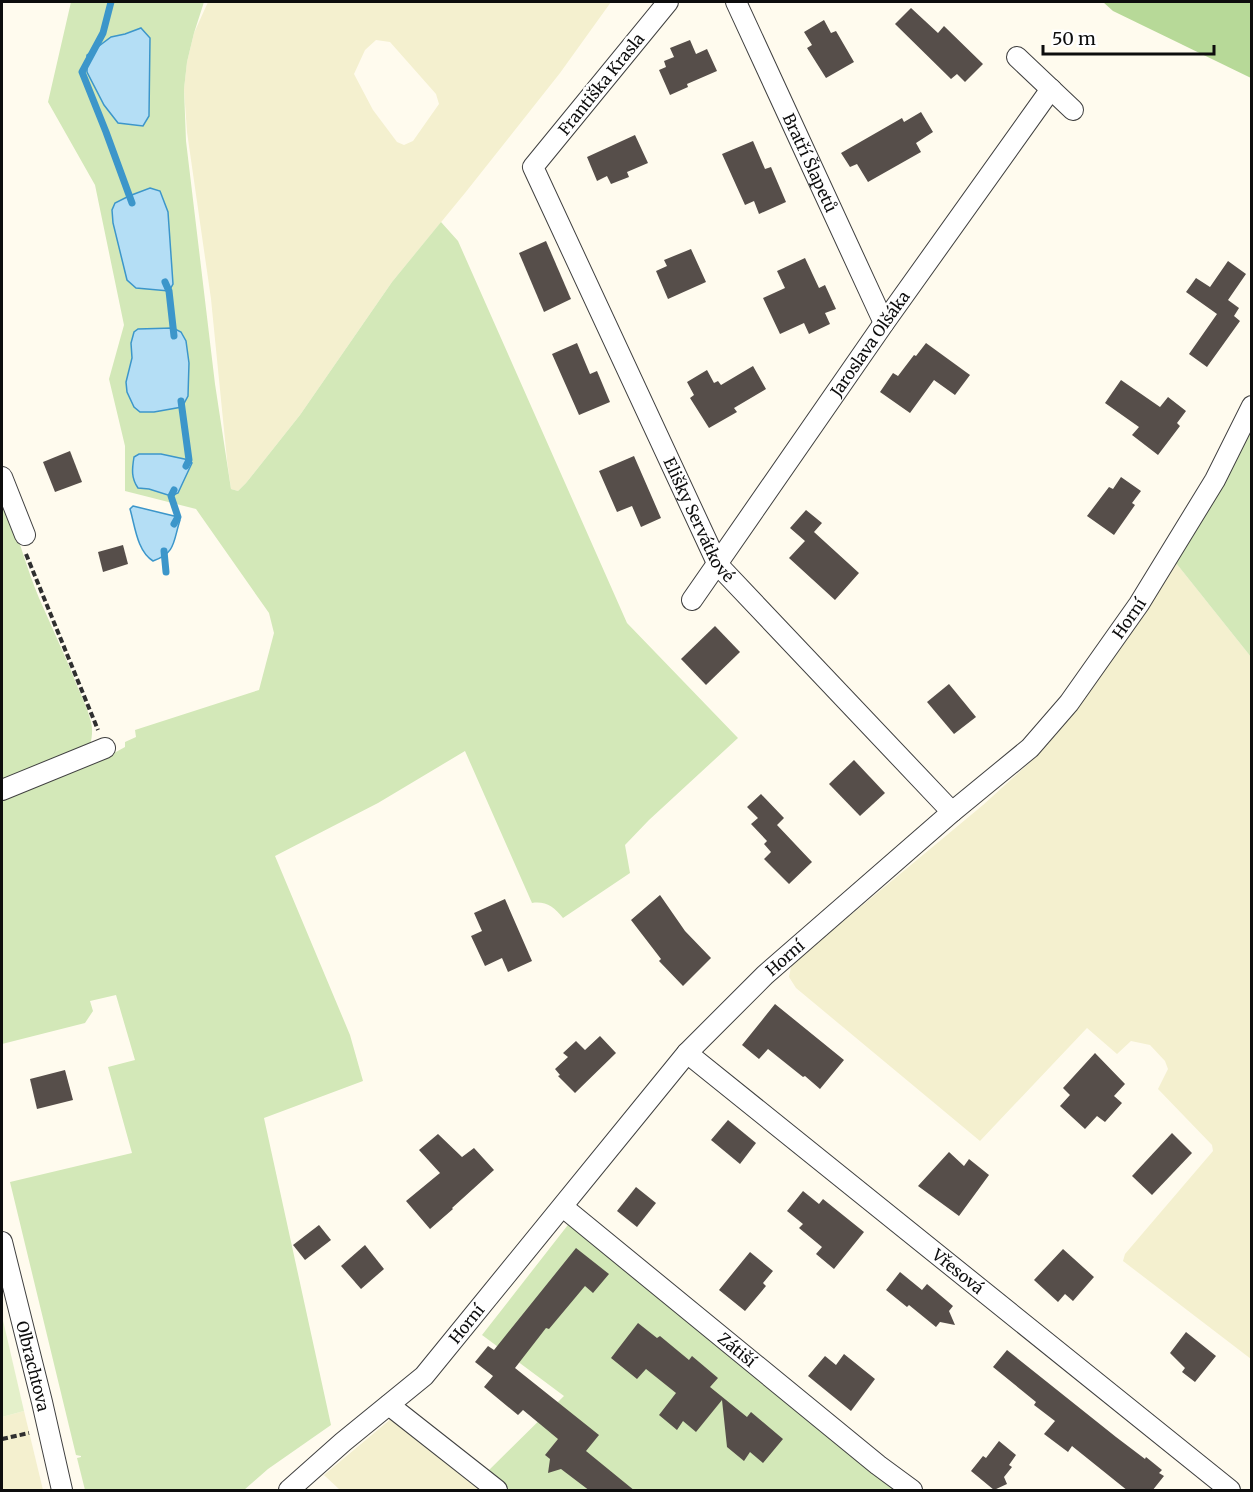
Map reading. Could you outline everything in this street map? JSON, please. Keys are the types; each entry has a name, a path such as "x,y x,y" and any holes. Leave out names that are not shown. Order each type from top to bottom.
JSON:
{"street":[{"name":"Františka Krasla","path":"533,167 668,2"},
{"name":"Bratří Šlapetů","path":"736,2 884,323"},
{"path":"1017,57 1073,110"},
{"name":"Jaroslava Olšáka","path":"692,600 884,323 1051,89"},
{"name":"Elišky Servátkové","path":"533,167 718,565 952,812"},
{"name":"Horní","path":"289,1491 343,1442 424,1376 687,1053 765,975 952,812 1030,748 1069,703 1139,604 1209,490 1251,406"},
{"path":"2,477 25,535"},
{"path":"2,790 105,748"},
{"name":"Vřesová","path":"687,1053 1230,1491"},
{"name":"Zátiší","path":"563,1207 912,1491"},
{"name":"Olbrachtova","path":"2,1242 62,1491"},
{"path":"388,1405 497,1491"}],"path":[{"path":"25,535 26,553 105,748"},
{"path":"2,1439 33,1432"}],"shaded area":[{"path":"208,2 611,2 560,73 392,282 300,415 238,491 231,489 211,299 187,132 184,89 194,33","holes":["376,40 390,42 436,94 439,104 413,141 404,145 397,142 373,110 354,74 365,50"]},
{"path":"1176,563 1251,657 1251,1359 1123,1261 1125,1254 1213,1151 1212,1145 1158,1089 1168,1069 1165,1061 1150,1045 1131,1041 1117,1054 1087,1028 980,1141 796,988 789,977 791,967 799,958 983,805 1037,756 1097,680"},
{"path":"24,1411 43,1490 2,1490 2,1417"},
{"path":"392,1418 485,1490 340,1490 324,1475"}],"green space":[{"path":"71,2 204,2 187,62 184,89 186,141 215,384 231,489 238,491 246,483 300,415 392,282 441,222 458,241 627,623 738,738 625,845 630,873 563,918 549,906 532,903 465,751 378,803 275,856 350,1035 363,1081 264,1118 331,1425 268,1469 244,1490 85,1490 77,1458 81,1456 76,1455 10,1182 132,1153 108,1067 135,1060 116,995 90,1001 93,1011 85,1023 2,1044 2,799 105,758 125,747 125,742 136,737 135,730 259,690 274,633 269,613 196,509 125,491 125,446 109,379 124,325 95,185 48,102","holes":["125,34 143,126 118,123 111,37","192,463 171,496 138,488"]},
{"path":"1103,2 1251,2 1251,78 1113,11"},
{"path":"1251,431 1251,657 1176,563"},
{"path":"2,493 39,598 87,709 92,737 90,745 2,784 3,525"},
{"path":"571,1221 903,1490 505,1490 485,1474 564,1396 482,1335"},
{"path":"2,1316 24,1411 2,1417"}],"water":[{"path":"141,28 150,38 149,116 143,126 118,123 104,105 87,72 87,55 111,37"},
{"path":"150,188 160,191 168,212 173,284 169,291 136,288 127,280 113,223 112,210 115,203"},
{"path":"173,328 181,332 186,341 189,363 188,396 182,407 140,412 134,407 127,392 126,382 132,358 131,343 134,332 138,329"},
{"path":"139,454 161,454 189,460 192,463 178,493 171,496 138,488 134,481 133,469 134,457"},
{"path":"133,506 178,517 180,520 170,550 160,558 153,561 143,551 137,538 130,509"}],"building":[{"path":"911,8 938,33 944,26 983,64 965,82 957,74 951,79 895,24"},
{"path":"824,20 831,33 836,31 854,62 826,78 807,48 812,45 804,32"},
{"path":"690,40 696,54 707,49 717,71 687,84 688,87 670,95 659,70 666,67 664,61 674,57 670,48"},
{"path":"921,112 933,132 916,143 921,152 868,182 857,164 850,167 841,153 902,118 904,122"},
{"path":"635,135 648,163 627,172 629,177 611,184 607,176 597,181 587,157"},
{"path":"753,141 765,169 771,167 786,202 759,214 754,201 745,205 722,154"},
{"path":"546,241 571,299 544,312 519,253"},
{"path":"691,249 706,282 668,299 656,271 667,266 664,260"},
{"path":"805,258 819,288 825,285 836,309 825,313 830,324 809,334 804,323 780,334 763,298 785,288 777,271"},
{"path":"1228,261 1246,274 1228,300 1239,308 1234,316 1240,321 1207,367 1189,354 1217,314 1186,292 1196,278 1210,287"},
{"path":"577,343 590,374 597,371 610,402 579,415 552,354"},
{"path":"926,343 970,375 955,395 934,380 910,413 880,392 893,373 898,376"},
{"path":"753,366 766,389 734,408 737,412 709,428 690,398 694,395 687,382 707,370 714,383 718,381 721,385"},
{"path":"1121,380 1160,407 1168,397 1186,411 1177,423 1180,426 1158,455 1132,435 1139,427 1105,403"},
{"path":"70,451 82,482 55,492 43,462"},
{"path":"634,456 661,518 641,527 632,506 617,512 599,471"},
{"path":"1121,477 1141,491 1132,503 1135,505 1114,535 1087,516 1109,487 1113,489"},
{"path":"806,510 822,523 814,532 859,573 835,600 789,558 805,541 790,528"},
{"path":"123,545 128,564 103,572 98,552"},
{"path":"715,626 740,652 706,685 681,659"},
{"path":"949,684 976,717 954,734 927,702"},
{"path":"854,760 885,793 860,816 829,784"},
{"path":"761,794 784,818 777,825 812,862 789,884 764,859 771,852 764,844 767,841 751,824 758,818 747,807"},
{"path":"660,895 685,931 711,958 683,986 659,961 661,959 631,920"},
{"path":"505,899 532,961 508,972 502,958 485,966 471,936 482,931 474,913"},
{"path":"775,1004 844,1060 820,1089 768,1049 759,1059 742,1045"},
{"path":"600,1036 616,1053 575,1093 558,1076 560,1075 555,1069 568,1057 563,1053 576,1041 585,1050"},
{"path":"1095,1053 1125,1084 1114,1096 1122,1103 1105,1122 1097,1116 1085,1129 1060,1106 1070,1095 1063,1088"},
{"path":"65,1070 73,1100 37,1109 30,1079"},
{"path":"728,1120 756,1143 740,1164 711,1140"},
{"path":"1172,1133 1192,1153 1152,1195 1132,1176"},
{"path":"438,1134 462,1157 474,1148 494,1170 430,1229 406,1201 440,1173 419,1150"},
{"path":"949,1152 964,1166 969,1159 989,1175 959,1216 918,1186"},
{"path":"636,1187 656,1203 637,1227 617,1211"},
{"path":"803,1191 819,1204 823,1199 864,1232 834,1269 816,1254 822,1247 799,1228 803,1224 787,1211"},
{"path":"319,1225 331,1240 305,1260 293,1245"},
{"path":"365,1245 384,1269 361,1289 341,1266"},
{"path":"576,1248 609,1274 593,1293 585,1286 549,1329 546,1328 515,1368 599,1435 586,1451 635,1491 590,1491 561,1469 548,1473 550,1459 545,1455 558,1439 523,1410 518,1415 484,1387 493,1376 475,1362 488,1346 494,1350"},
{"path":"1063,1249 1094,1277 1073,1301 1065,1294 1058,1302 1034,1280"},
{"path":"750,1252 773,1271 763,1283 766,1286 745,1311 719,1290"},
{"path":"900,1272 922,1290 927,1284 953,1306 949,1311 955,1325 940,1322 936,1327 886,1290"},
{"path":"638,1323 657,1338 660,1336 689,1360 692,1356 718,1378 710,1387 747,1417 751,1412 783,1439 763,1463 750,1452 744,1461 727,1447 722,1400 696,1432 683,1421 677,1430 659,1415 676,1393 646,1369 637,1379 611,1358"},
{"path":"1186,1332 1216,1356 1195,1382 1182,1372 1185,1368 1170,1353"},
{"path":"1007,1350 1116,1437 1162,1470 1159,1473 1164,1476 1152,1491 1128,1491 1072,1446 1068,1452 1044,1434 1055,1421 1034,1405 1036,1402 993,1367"},
{"path":"844,1354 875,1379 851,1411 808,1376 825,1356 836,1365"},
{"path":"999,1441 1016,1455 1009,1465 1012,1467 1004,1477 1007,1484 994,1490 971,1471 983,1456 986,1458"}],"waterway":[{"path":"111,2 103,33 82,72 132,203"},
{"path":"165,282 169,291 174,336"},
{"path":"181,401 189,460 186,466"},
{"path":"174,490 171,496 178,517 174,524"},
{"path":"164,551 166,572"}]}
